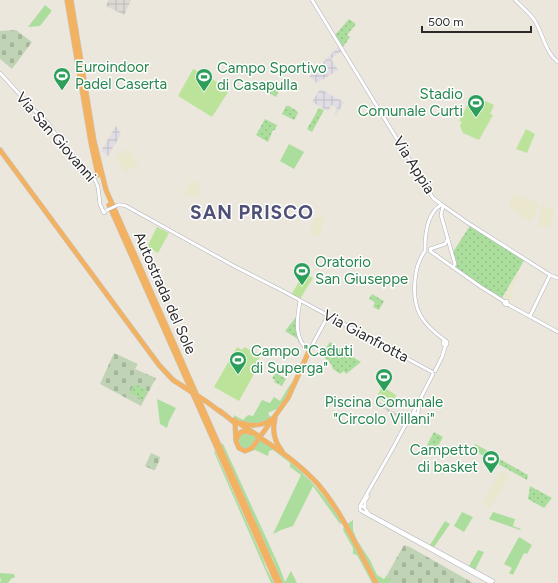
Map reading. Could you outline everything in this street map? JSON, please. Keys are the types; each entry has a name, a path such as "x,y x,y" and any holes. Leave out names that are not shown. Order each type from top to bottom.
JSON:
{"highway":[{"name":"Autostrada del Sole","path":"67,0 91,143 103,192 277,583"},
{"name":"Autostrada del Sole","path":"71,0 94,141 106,190 280,583"},
{"path":"0,150 164,371 184,387 286,455"},
{"path":"220,411 235,423 236,441 240,449 244,451 250,449 256,444 291,393 309,352"},
{"path":"232,419 242,424 254,426 264,423 276,415"},
{"path":"276,415 273,429 277,444 286,455 317,484 342,520 376,583"},
{"path":"236,441 238,435 243,432 248,432 257,436"}],"street":[{"name":"Via Appia","path":"312,0 433,198 550,276"},
{"path":"515,0 536,22 550,54 558,62"},
{"name":"Via San Giovanni","path":"0,73 48,123 58,138 82,166 93,176 99,191 101,206 104,211 118,205 124,205 197,246"},
{"path":"412,416 414,418 418,417 418,404 434,372 445,343 440,336 424,321 414,300 418,260 425,250 425,238 430,216 436,208 437,201"},
{"path":"436,208 443,206 441,215 454,265 457,270 506,303 558,332"},
{"path":"425,250 431,250 448,241"},
{"name":"Via Gianfrotta","path":"197,246 434,372"},
{"path":"431,250 454,265"},
{"path":"530,316 550,276 556,277"},
{"path":"300,301 297,313 299,338 309,352 328,316"},
{"path":"434,372 412,416 408,420 384,466 360,506 360,509 364,509 493,583"},
{"path":"364,509 365,501 386,467 393,449"}],"shaded area":[{"path":"109,0 131,0 124,15 106,6"},
{"path":"338,47 341,51 331,59 338,70 317,83 309,77"},
{"path":"320,89 344,102 336,115 334,114 337,108 332,105 328,111 312,102"},
{"path":"116,126 121,134 108,156 101,151"},
{"path":"129,148 139,164 125,173 115,156"},
{"path":"191,180 201,186 199,191 201,192 197,198 182,193"},
{"path":"515,193 539,204 531,222 508,206"},
{"path":"542,205 555,210 551,228 538,225"},
{"path":"326,217 318,237 309,234 314,218"},
{"path":"517,274 519,276 511,291 514,295 511,303 503,298"},
{"path":"376,401 405,419 403,420 375,404"},
{"path":"501,471 510,475 490,508 483,502"}],"green space":[{"path":"45,5 51,10 51,12 40,26 28,27"},
{"path":"349,19 356,24 347,35 350,37 343,47 335,35"},
{"path":"16,30 32,42 12,69 0,59 0,31"},
{"name":"Campo Sportivo di Casapulla","path":"193,69 230,89 212,117 178,96"},
{"path":"267,82 280,89 276,97 263,90"},
{"name":"Stadio Comunale Curti","path":"479,99 494,105 490,114 493,115 479,140 463,133 460,126 462,122 459,121 469,102 471,103 473,100"},
{"path":"286,106 289,106 297,111 298,113 294,120 282,114"},
{"path":"319,108 324,110 312,132 307,129"},
{"path":"265,119 277,125 268,142 256,135"},
{"path":"526,129 535,134 527,153 516,149"},
{"path":"289,144 304,152 294,169 280,161"},
{"path":"471,224 525,259 502,298 457,269 453,252"},
{"path":"157,227 169,233 158,253 147,247"},
{"name":"Oratorio San Giuseppe","path":"304,273 313,278 300,299 291,295"},
{"path":"372,294 384,301 379,310 373,307 375,302 369,299"},
{"path":"296,317 296,328 300,343 298,342 298,339 285,331"},
{"path":"330,342 361,362 346,374 344,371 340,374 333,369 330,362 321,355"},
{"path":"237,347 242,350 244,347 261,355 256,363 259,365 239,401 214,387"},
{"path":"114,353 138,364 135,369 156,378 141,406 100,384"},
{"path":"276,373 286,379 282,386 274,382 275,380 272,378"},
{"path":"291,383 293,384 291,390 279,408 268,413 270,417 274,415 269,419 259,423 249,423 234,418 234,415 243,420 248,415 253,416 262,400 270,403 274,397 280,401"},
{"path":"134,384 147,390 143,400 130,393"},
{"path":"382,386 396,395 390,407 378,397"},
{"path":"157,399 176,408 167,428 160,424"},
{"path":"244,432 251,434 258,439 248,449 240,448 237,438"},
{"path":"434,432 443,437 438,446 444,450 442,453 427,445"},
{"path":"260,440 296,467 316,487 342,523 340,524 313,486 293,526 273,534 301,475 290,467 290,463 273,450 269,451 268,456 255,450 248,452"},
{"path":"220,443 223,444 225,448 285,582 291,571 297,583 282,583 272,557 269,554"},
{"path":"475,444 490,452 487,458 472,449"},
{"path":"215,451 274,583 271,583 214,452"},
{"path":"151,453 160,457 155,470 145,466"},
{"path":"491,454 528,475 527,480 489,459"},
{"path":"530,486 552,498 544,508 528,499"},
{"path":"462,512 473,517 464,532 454,526"},
{"path":"493,512 515,519 513,526 521,529 520,530 489,519"},
{"path":"353,520 353,530 357,540 370,560 377,575 384,579 387,575 391,583 378,583 346,525"},
{"path":"445,521 450,524 434,547 430,545"},
{"path":"344,526 375,583 372,583 357,555 353,554 353,548 343,530"},
{"path":"519,537 532,545 527,554 524,553 513,575 509,573 512,568 504,564"},
{"path":"404,545 473,583 391,583 387,575"},
{"path":"478,550 484,552 475,570 469,566"},
{"path":"0,573 14,574 15,577 8,583 0,583"}],"place":[{"name":"Euroindoor Padel Caserta","path":"62,91"},
{"name":"Campo Sportivo di Casapulla","path":"204,92"},
{"name":"Stadio Comunale Curti","path":"476,118"},
{"name":"Oratorio San Giuseppe","path":"302,286"},
{"name":"Campo \"Caduti di Superga\"","path":"238,375"},
{"name":"Piscina Comunale \"Circolo Villani\"","path":"384,392"},
{"name":"Campetto di basket","path":"491,474"}],"district":[{"name":"SAN PRISCO","path":"252,212"}]}
